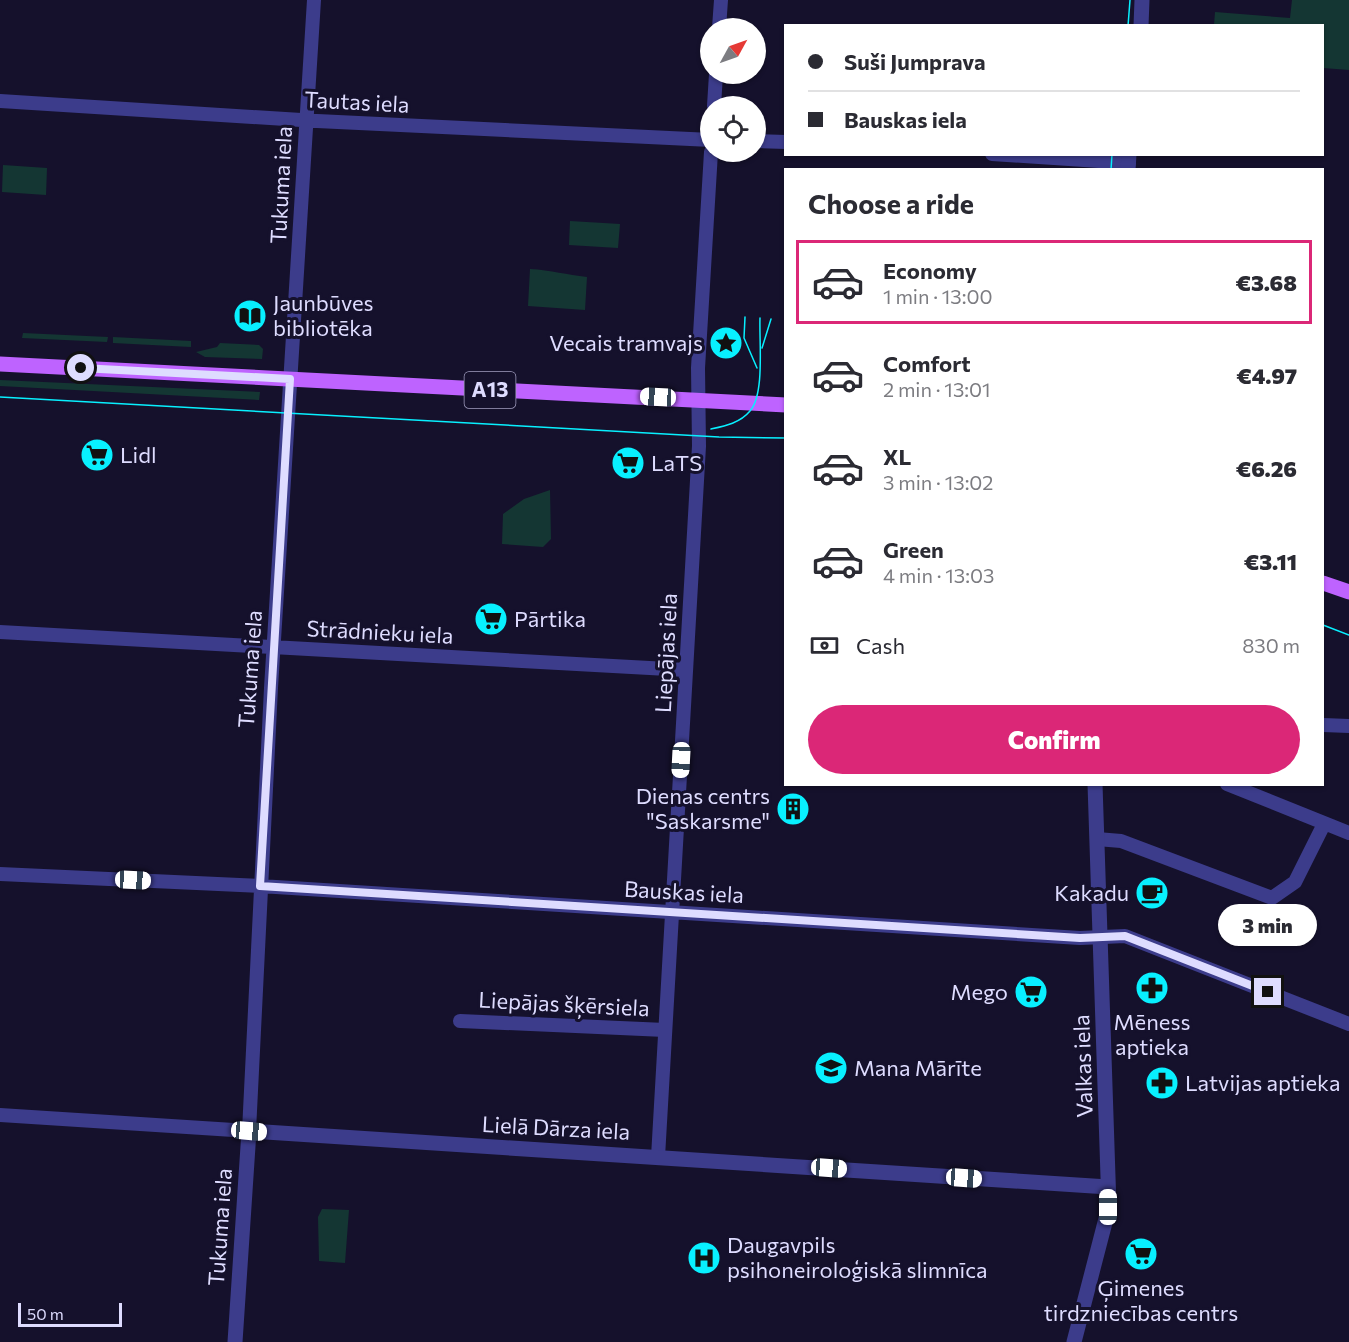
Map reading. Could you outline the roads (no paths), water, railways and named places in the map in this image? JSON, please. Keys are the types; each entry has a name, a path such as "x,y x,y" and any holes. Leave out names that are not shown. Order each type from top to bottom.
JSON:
{"main road":[{"name":"A13","path":"0,364 784,405"},
{"path":"1324,583 1349,592"}],"street":[{"name":"Tukuma iela","path":"235,1342 249,1131 274,648 314,0"},
{"path":"720,18 721,0"},
{"path":"1141,24 1142,0"},
{"name":"Tautas iela","path":"0,101 307,120 700,139"},
{"path":"766,141 784,142"},
{"path":"1026,156 1129,162"},
{"name":"Liepājas iela","path":"658,1156 699,446 698,399 710,162"},
{"name":"Strādnieku iela","path":"0,632 686,670"},
{"path":"1324,725 1349,726"},
{"name":"Valkas iela","path":"1074,1342 1104,1228 1108,1187 1095,786"},
{"path":"1232,786 1349,833"},
{"path":"1097,839 1121,841 1272,898 1295,882 1324,824"},
{"name":"Bauskas iela","path":"0,874 260,886 1100,938 1125,936 1349,1024"},
{"name":"Liepājas šķērsiela","path":"460,1021 665,1030"},
{"name":"Lielā Dārza iela","path":"0,1115 1108,1187"}],"tram line":[{"path":"1128,24 1130,0"},
{"path":"1111,168 1112,156"},
{"path":"745,317 744,338 757,368"},
{"path":"711,429 737,421 750,411 755,403 760,367 760,318"},
{"path":"762,348 771,319"},
{"path":"0,397 719,437 784,438"},
{"path":"1324,625 1349,635"}],"place":[{"name":"Jaunbūves bibliotēka","path":"250,316"},
{"name":"Vecais tramvajs","path":"726,343"},
{"name":"Lidl","path":"97,455"},
{"name":"LaTS","path":"628,463"},
{"name":"Pārtika","path":"491,619"},
{"name":"Dienas centrs \"Saskarsme\"","path":"793,809"},
{"name":"Kakadu","path":"1152,893"},
{"name":"Mēness aptieka","path":"1152,988"},
{"name":"Mego","path":"1031,992"},
{"name":"Mana Mārīte","path":"831,1068"},
{"name":"Latvijas aptieka","path":"1162,1083"},
{"name":"Ģimenes tirdzniecības centrs","path":"1141,1254"},
{"name":"Daugavpils psihoneiroloģiskā slimnīca","path":"704,1258"}]}
